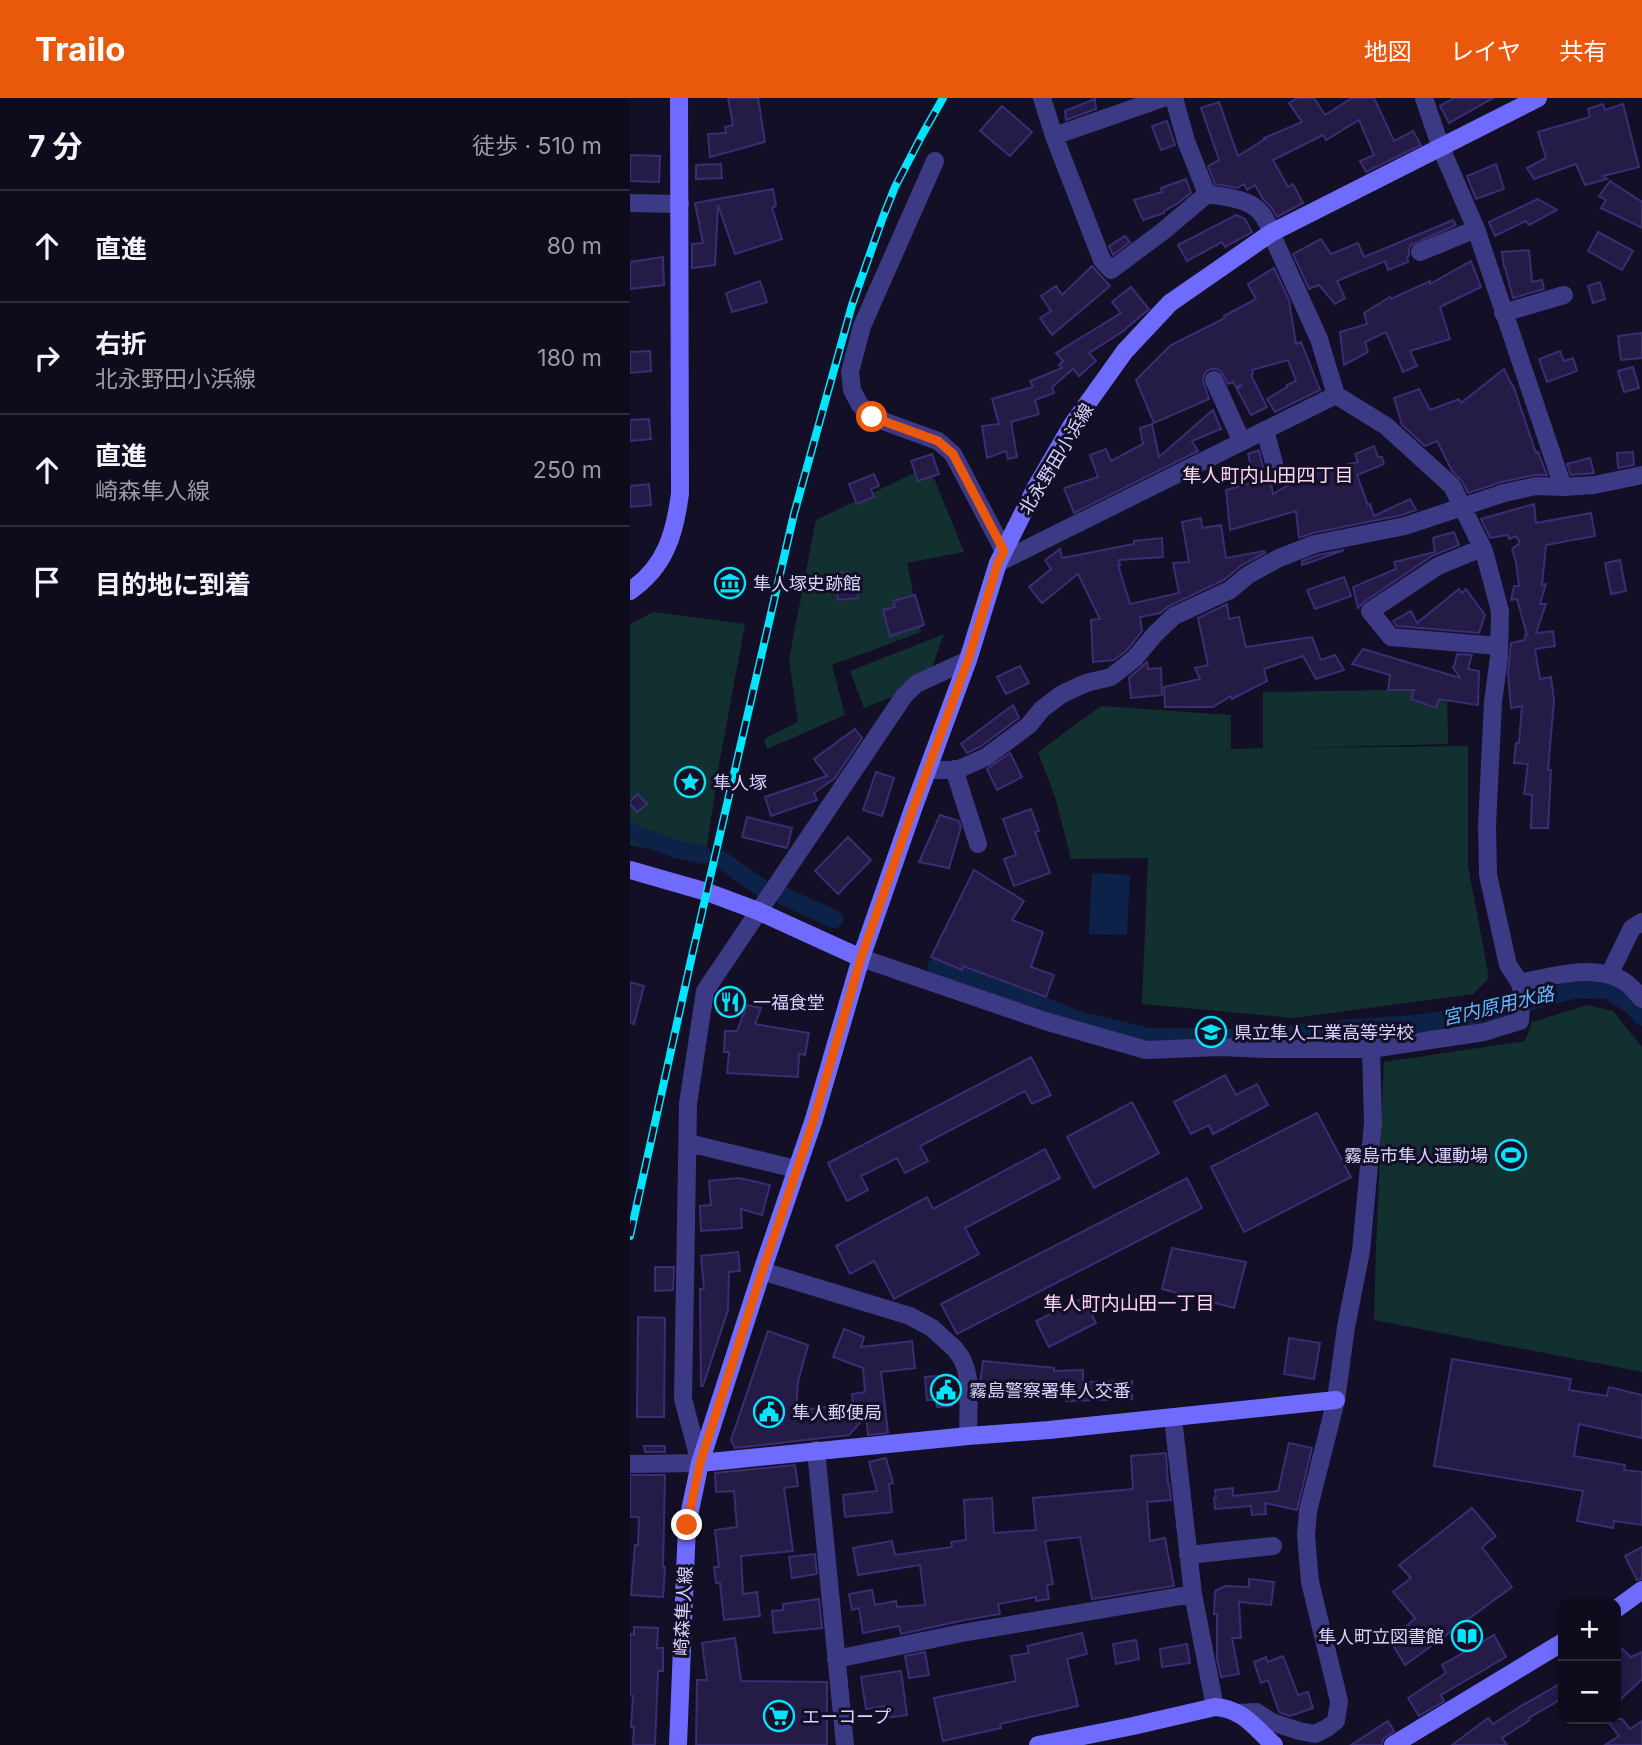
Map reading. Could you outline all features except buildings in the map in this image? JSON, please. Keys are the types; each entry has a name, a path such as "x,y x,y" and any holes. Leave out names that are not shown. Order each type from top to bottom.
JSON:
{"main road":[{"path":"630,591 644,581 664,554 677,519 680,493 679,98"},
{"name":"北永野田小浜線","path":"861,958 968,660 1001,557 1036,487 1072,425 1125,352 1170,303 1271,233 1538,98"},
{"path":"630,870 707,892 758,911 861,958"},
{"name":"崎森隼人線","path":"678,1745 687,1525 700,1463 814,1119 861,958"},
{"path":"700,1463 1336,1400"},
{"path":"1621,1605 1642,1590"},
{"path":"1393,1745 1558,1645"},
{"path":"1038,1745 1215,1707 1228,1708 1239,1713 1274,1745"}],"street":[{"path":"861,958 1045,1021 1146,1050 1220,1047 1371,1049 1484,1032 1520,1021 1522,992 1508,965 1488,875 1487,826 1500,611 1482,548 1452,485 1386,426 1336,395 1319,339 1268,222 1258,208 1245,200 1207,194 1111,270 1101,260 1042,98"},
{"path":"1054,136 1163,98"},
{"path":"1174,98 1186,141 1207,194"},
{"path":"1424,98 1441,148 1476,229 1563,487"},
{"path":"935,161 862,326 850,372 852,390 860,405 872,417 938,441 953,454 1001,557 1336,395"},
{"path":"630,203 680,204"},
{"path":"1420,251 1476,229"},
{"path":"1503,313 1564,295"},
{"path":"1214,380 1242,442"},
{"path":"1265,430 1274,463"},
{"path":"928,770 954,769 986,757 1029,725 1042,709 1062,694 1086,683 1111,677 1135,658 1174,616 1230,590 1248,575 1279,558 1315,544 1405,526 1504,493 1536,486 1594,485 1642,475"},
{"path":"1482,548 1438,566 1370,611 1391,637 1499,646"},
{"path":"630,1464 700,1463 684,1399 688,1104 705,991 904,696 916,684 968,660"},
{"path":"954,769 978,844"},
{"path":"1609,975 1632,928 1642,922"},
{"path":"1520,984 1579,972 1609,975 1624,981 1642,999"},
{"path":"1239,1713 1256,1712 1272,1722 1315,1734 1336,1721 1339,1701 1310,1583 1306,1535 1308,1511 1336,1400 1346,1327 1361,1251 1373,1123 1371,1049"},
{"path":"688,1143 796,1169"},
{"path":"762,1272 910,1316 932,1328 955,1349 966,1369 969,1384 968,1436"},
{"path":"1173,1418 1193,1594 1215,1707"},
{"path":"816,1450 845,1745"},
{"path":"1188,1555 1273,1546"},
{"path":"836,1659 962,1633 1193,1594"}],"green space":[{"path":"929,466 964,552 907,563 921,632 832,665 845,715 767,749 764,739 798,722 789,659 816,520"},
{"path":"653,612 745,624 705,859 630,845 630,624"},
{"path":"944,634 926,684 864,708 850,671"},
{"path":"1447,689 1448,744 1294,748 1468,746 1468,866 1489,978 1473,994 1294,1018 1142,1004 1148,858 1071,859 1056,800 1038,752 1101,706 1231,715 1231,749 1263,748 1263,692"},
{"name":"霧島市隼人運動場","path":"1588,1005 1613,1011 1642,1047 1642,1372 1374,1320 1384,1062 1525,1041 1532,1022"}],"water":[{"path":"1092,873 1130,875 1127,935 1089,934"}],"waterway":[{"name":"宮内原用水路","path":"630,832 676,849 703,855"},
{"name":"宮内原用水路","path":"722,860 762,888"},
{"name":"宮内原用水路","path":"785,897 834,919"},
{"name":"宮内原用水路","path":"936,967 1082,1021 1149,1037 1253,1038 1416,1024 1473,1015 1576,989 1607,990 1632,1005 1642,1017"}],"railway":[{"path":"630,1236 794,514 852,305 883,217 895,187 943,98"}],"place":[{"name":"隼人塚史跡館","path":"730,583"},
{"name":"隼人塚","path":"690,782"},
{"name":"一福食堂","path":"730,1002"},
{"name":"県立隼人工業高等学校","path":"1211,1032"},
{"name":"霧島市隼人運動場","path":"1511,1155"},
{"name":"霧島警察署隼人交番","path":"946,1390"},
{"name":"隼人郵便局","path":"769,1412"},
{"name":"隼人町立図書館","path":"1467,1636"},
{"name":"エーコープ","path":"779,1716"}],"district":[{"name":"隼人町内山田四丁目","path":"1268,475"},
{"name":"隼人町内山田一丁目","path":"1129,1303"}],"route":[{"path":"687,1525 700,1463 814,1119 861,958 968,660 1004,551 953,454 938,441 872,417"}]}
